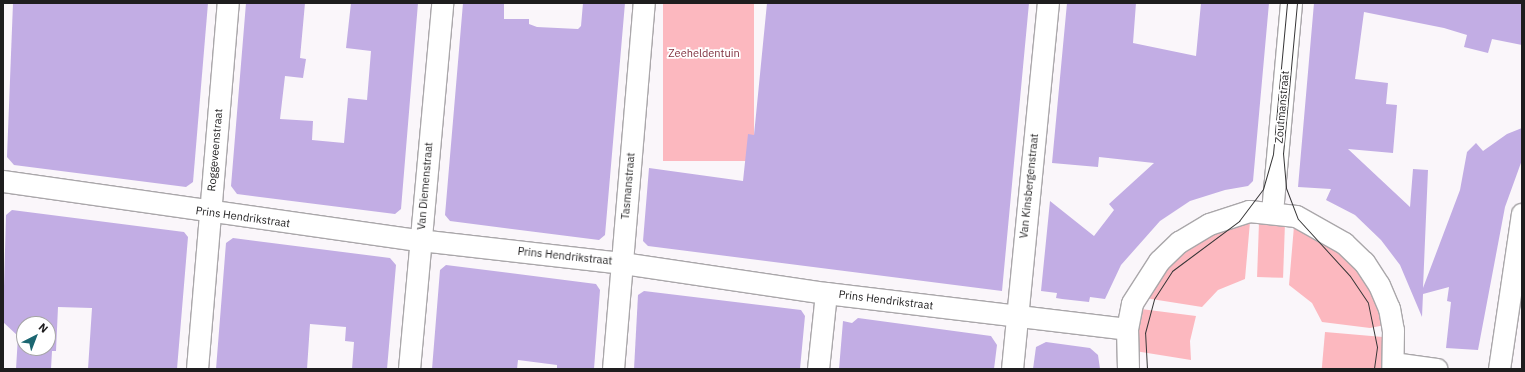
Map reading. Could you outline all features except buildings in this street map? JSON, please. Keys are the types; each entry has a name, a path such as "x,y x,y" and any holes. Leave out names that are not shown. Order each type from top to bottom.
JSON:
{"street":[{"name":"Roggeveenstraat","path":"197,369 228,3"},
{"name":"Van Diemenstraat","path":"409,369 442,3"},
{"name":"Tasmanstraat","path":"613,369 644,3"},
{"name":"Van Kinsbergenstraat","path":"1012,369 1016,314 1048,3"},
{"name":"Zoutmanstraat","path":"1272,212 1291,3"},
{"name":"Prins Hendrikstraat","path":"3,181 210,212 420,240 622,263 826,293 1016,314 1127,329"},
{"path":"1128,369 1127,329 1132,303 1141,286 1159,261 1179,242 1209,224 1249,211 1272,212 1296,216 1321,228 1364,262 1379,285 1389,308 1393,366 1437,369"},
{"path":"1498,369 1522,214"},
{"path":"818,369 826,293"}],"green space":[{"name":"Zeeheldentuin","path":"663,3 754,3 754,161 663,161"},
{"path":"1244,222 1250,222 1245,279 1218,290 1202,307 1145,298 1164,268 1202,236"},
{"path":"1259,222 1285,223 1283,278 1257,277"},
{"path":"1294,226 1314,233 1350,259 1371,287 1385,325 1370,328 1322,322 1312,303 1289,285"},
{"path":"1141,309 1196,316 1190,341 1191,360 1135,351"},
{"path":"1325,332 1386,337 1383,369 1322,369"}],"tram line":[{"path":"1147,369 1145,333 1154,299 1172,271 1239,221 1263,189 1273,154 1287,3"},
{"path":"1297,3 1283,153 1286,188 1298,219 1350,276 1368,303 1377,347 1374,369"}]}
